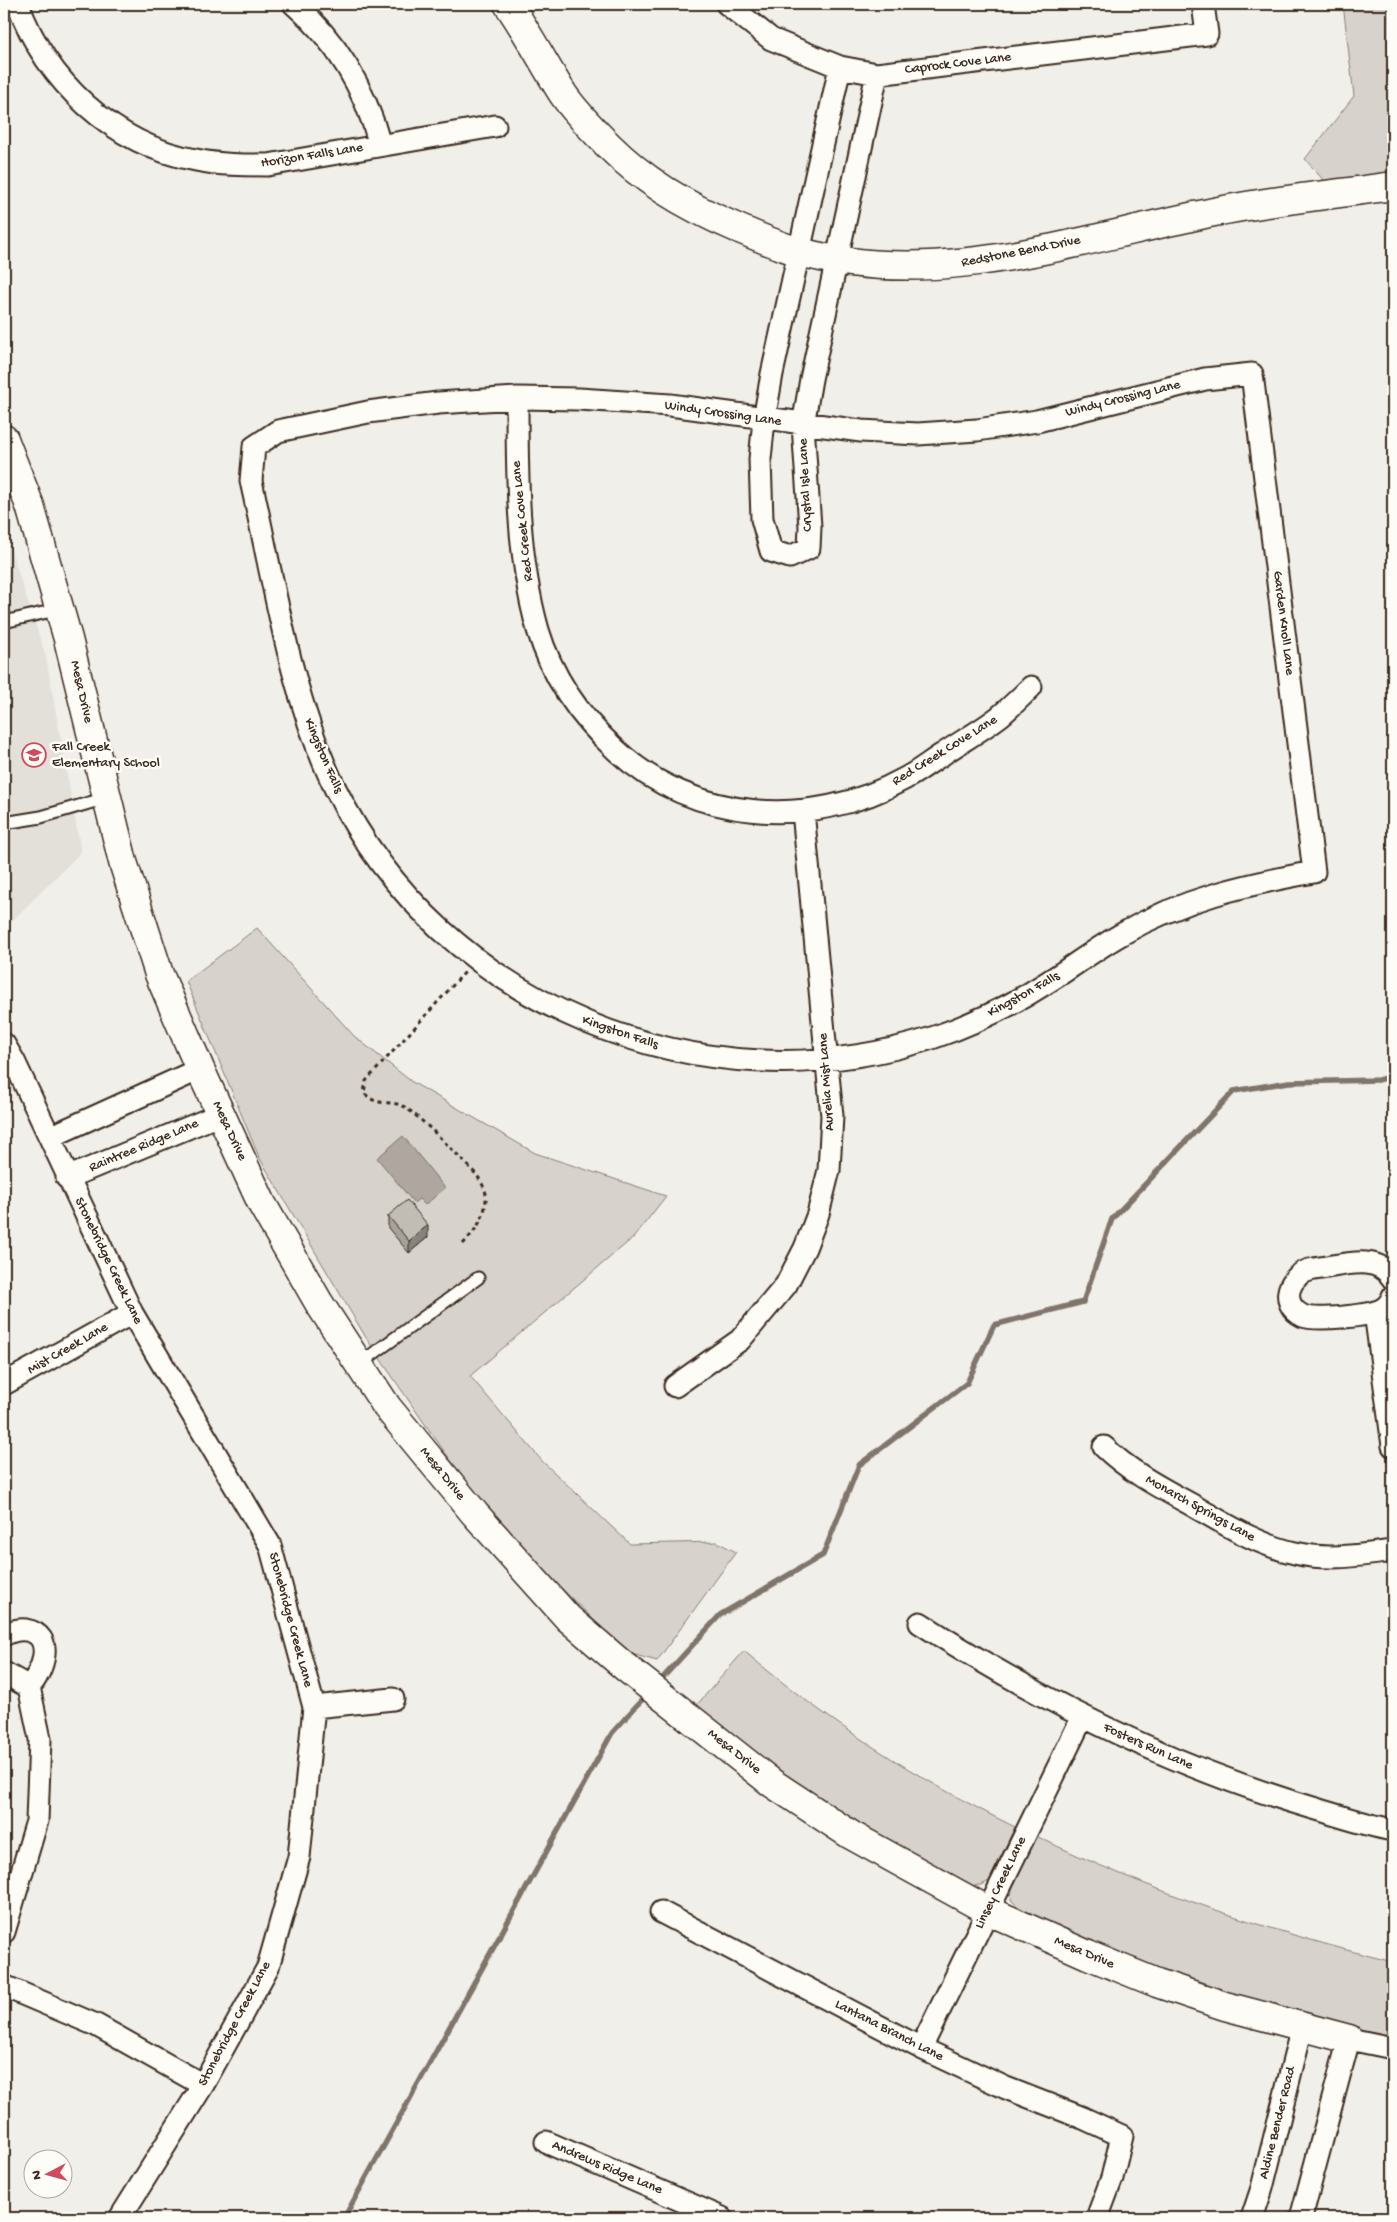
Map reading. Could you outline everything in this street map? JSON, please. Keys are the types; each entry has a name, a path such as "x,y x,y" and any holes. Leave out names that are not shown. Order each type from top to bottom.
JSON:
{"street":[{"name":"Horizon Falls Lane","path":"18,4 42,54 67,87 90,110 125,134 161,150 194,160 233,165 268,165 380,144 495,126"},
{"path":"294,4 308,16 336,48 371,112 380,144"},
{"name":"Redstone Bend Drive","path":"508,4 564,96 610,147 657,185 706,215 800,252 837,260 911,266 964,264 1212,212 1269,202 1393,186"},
{"name":"Caprock Cove Lane","path":"728,4 771,39 840,67 877,74 1207,34 1203,4"},
{"name":"Crystal Isle Lane","path":"840,67 772,374 760,459 762,519 771,551 790,557 809,548 810,527 803,424 877,74"},
{"name":"Windy Crossing Lane","path":"254,447 278,431 368,412 438,403 517,398 579,399 670,405 764,420 861,431 899,433 977,430 1037,421 1204,379 1252,374"},
{"name":"Garden Knoll Lane","path":"1252,374 1314,872"},
{"name":"Red Creek Cove Lane","path":"517,398 517,473 525,562 538,631 562,686 592,729 636,768 682,794 728,808 769,812 803,811 842,804 904,779 1000,716 1031,687"},
{"name":"Mesa Drive","path":"4,439 30,506 60,609 123,862 159,974 200,1069 262,1204 319,1303 387,1407 475,1514 568,1618 625,1667 772,1783 851,1835 987,1910 1157,1983 1225,2006 1349,2039 1393,2048"},
{"name":"Kingston Falls","path":"254,447 251,481 296,681 313,739 336,790 374,853 398,884 475,960 521,990 570,1015 623,1036 665,1048 719,1058 775,1062 826,1059 876,1053 932,1037 991,1014 1040,988 1122,934 1185,903 1248,884 1314,872"},
{"name":"Aurelia Mist Lane","path":"675,1386 740,1340 786,1284 805,1248 818,1214 829,1170 832,1116 803,811"},
{"name":"Stonebridge Creek Lane","path":"4,1044 50,1137 67,1178 132,1313 270,1545 314,1707 299,1857 268,1967 203,2085 120,2218"},
{"path":"50,1137 200,1069"},
{"name":"Raintree Ridge Lane","path":"67,1178 221,1114"},
{"path":"1393,1279 1383,1267 1365,1263 1306,1270 1296,1276 1290,1287 1291,1301 1300,1314 1305,1317 1322,1318 1375,1312 1387,1306 1393,1296"},
{"path":"1375,1312 1393,1446"},
{"name":"Mist Creek Lane","path":"4,1384 132,1313"},
{"name":"Monarch Springs Lane","path":"1104,1447 1132,1471 1262,1543 1296,1553 1326,1557 1350,1557 1393,1551"},
{"name":"Fosters Run Lane","path":"920,1623 990,1667 1082,1718 1206,1773 1258,1792 1393,1830"},
{"path":"4,1635 21,1629 32,1631 40,1636 44,1646 44,1659 37,1678 30,1687 40,1740 37,1821 4,1932"},
{"path":"4,1673 30,1687"},
{"path":"314,1707 393,1699"},
{"name":"Linsey Creek Lane","path":"921,2048 1082,1718"},
{"name":"Lantana Branch Lane","path":"661,1912 921,2048 1006,2088 1083,2118 1122,2136 1112,2178 1097,2218"},
{"path":"4,1986 96,2026 203,2085"},
{"name":"Aldine Bender Road","path":"1252,2218 1262,2188 1302,2027"},
{"path":"1301,2218 1349,2039"},
{"name":"Andrews Ridge Lane","path":"546,2142 722,2218"}],"lane":[{"path":"4,622 60,609"},
{"path":"4,823 42,817 106,798"},
{"path":"359,1364 478,1278"}],"path":[{"path":"463,1244 477,1229 484,1214 487,1196 478,1177 415,1115 402,1105 372,1101 364,1093 366,1081 475,960"}],"shaded area":[{"path":"1343,4 1393,4 1393,174 1325,182 1305,159 1354,96"},
{"name":"Fall Creek Elementary School","path":"4,529 46,657 81,852 4,929"},
{"path":"257,928 354,1036 412,1082 535,1153 666,1196 634,1237 470,1376 542,1461 630,1544 717,1542 736,1552 657,1661 628,1653 517,1545 469,1486 368,1341 259,1157 186,981"},
{"path":"403,1136 445,1188 425,1205 419,1199 414,1203 377,1158"},
{"path":"744,1651 807,1701 874,1748 944,1790 1015,1827 989,1881 981,1885 966,1886 896,1845 793,1780 695,1707"},
{"path":"1036,1836 1123,1875 1211,1908 1301,1937 1393,1962 1393,2037 1311,2018 1191,1982 1112,1952 1033,1916 1011,1900 1012,1888"}],"building":[{"path":"407,1200 428,1225 409,1241 388,1216"}],"waterway":[{"path":"658,1683 720,1615 823,1555 859,1465 967,1383 994,1325 1083,1302 1112,1219 1234,1091 1289,1082 1378,1080 1393,1076"},
{"path":"344,2218 612,1733 648,1693"}],"place":[{"name":"Fall Creek Elementary School","path":"34,755"}]}
